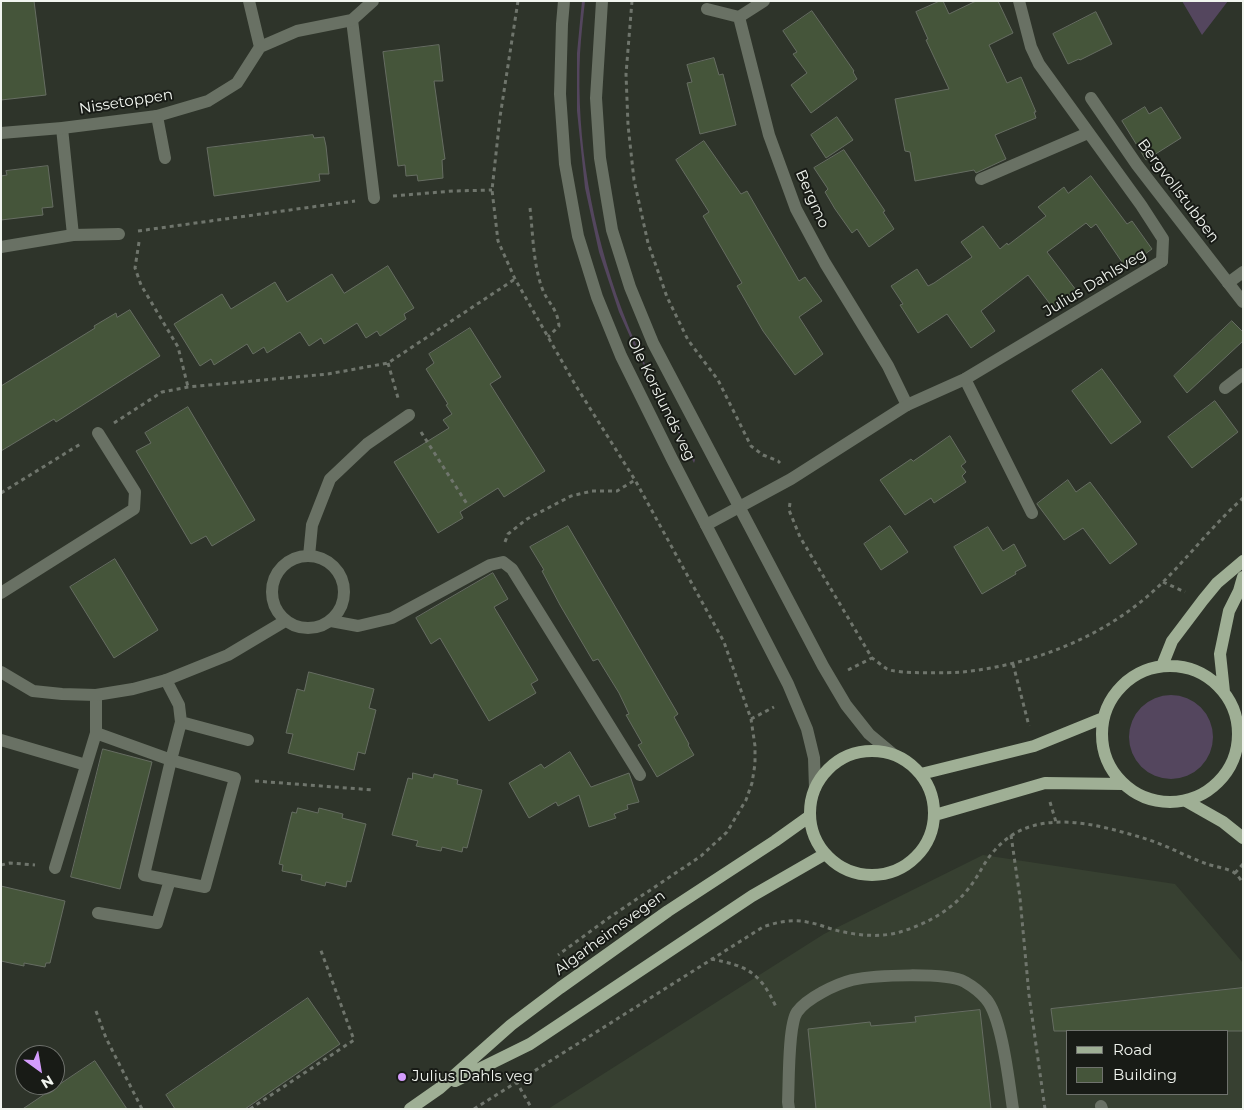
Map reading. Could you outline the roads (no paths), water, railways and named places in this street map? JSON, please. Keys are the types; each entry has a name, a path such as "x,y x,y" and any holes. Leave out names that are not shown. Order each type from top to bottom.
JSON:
{"main road":[{"path":"1162,666 1172,641 1203,600 1217,583 1243,561"},
{"path":"1224,692 1220,654 1229,611 1239,591 1243,577"},
{"path":"1162,666 1185,667 1207,676 1224,692 1234,709 1240,753 1220,782 1204,794 1186,801 1169,803 1152,801 1136,794 1123,784 1111,770 1104,754 1101,736 1103,718 1109,702 1118,688 1131,678 1146,670 1162,666"},
{"path":"921,774 1034,746 1103,718"},
{"path":"868,751 893,754 904,760 921,774 934,802 935,815 933,828 922,852 912,862 895,872 875,876 861,875 847,871 835,864 825,854 814,834 810,816 810,801 815,788 827,771 844,758 868,751"},
{"path":"935,815 1044,783 1123,784"},
{"path":"1186,801 1223,822 1243,838"},
{"name":"Algarheimsvegen","path":"410,1109 440,1088 512,1025 560,988 668,911 810,816"},
{"name":"Algarheimsvegen","path":"440,1088 530,1044 752,896 825,854"}],"street":[{"path":"249,1 260,47 297,31 352,20 373,1"},
{"name":"Ole Korslunds veg","path":"564,1 560,94 565,164 578,236 597,298 620,356 788,684 807,729 814,758 815,788"},
{"name":"Ole Korslunds veg","path":"602,1 596,98 600,158 612,230 630,287 653,343 823,666 846,705 869,734 893,754"},
{"path":"707,9 739,17 764,1"},
{"name":"Julius Dahlsveg","path":"706,525 791,479 907,405 965,379 1162,261 1163,239 1141,205 1039,64 1031,47 1019,1"},
{"name":"Bergmo","path":"739,17 769,136 796,209 825,264 888,366 907,405"},
{"path":"352,20 374,198"},
{"name":"Nissetoppen","path":"1,134 158,116 208,102 237,83 260,47"},
{"name":"Bergvollstubben","path":"1091,98 1137,165 1243,302"},
{"path":"158,116 165,158"},
{"path":"62,128 73,235"},
{"path":"981,180 1088,133"},
{"path":"1,247 73,235 119,234"},
{"path":"1228,283 1243,272"},
{"path":"1225,388 1243,374"},
{"path":"965,379 1032,513"},
{"path":"309,556 312,525 330,479 367,444 409,415"},
{"path":"1,593 134,509 135,492 98,433"},
{"path":"309,556 326,560 338,572 344,589 342,606 331,621 316,628 300,628 285,621 276,609 272,595 273,580 281,567 294,559 309,556"},
{"path":"331,621 358,626 392,618 490,565 503,562 512,569 640,775"},
{"path":"1,672 33,691 96,695 132,689 166,680 228,655 285,621"},
{"path":"96,733 171,760 235,778 205,887 144,875 171,760 181,722 179,705 166,680"},
{"path":"55,868 96,733 96,695"},
{"path":"181,722 248,740"},
{"path":"1,740 86,765"},
{"path":"98,913 157,923 170,880"},
{"path":"789,1109 791,1035 797,1012 819,993 852,980 886,976 936,976 965,982 986,999 998,1026 1014,1109"}],"place":[{"name":"Julius Dahls veg","path":"402,1077"}]}
